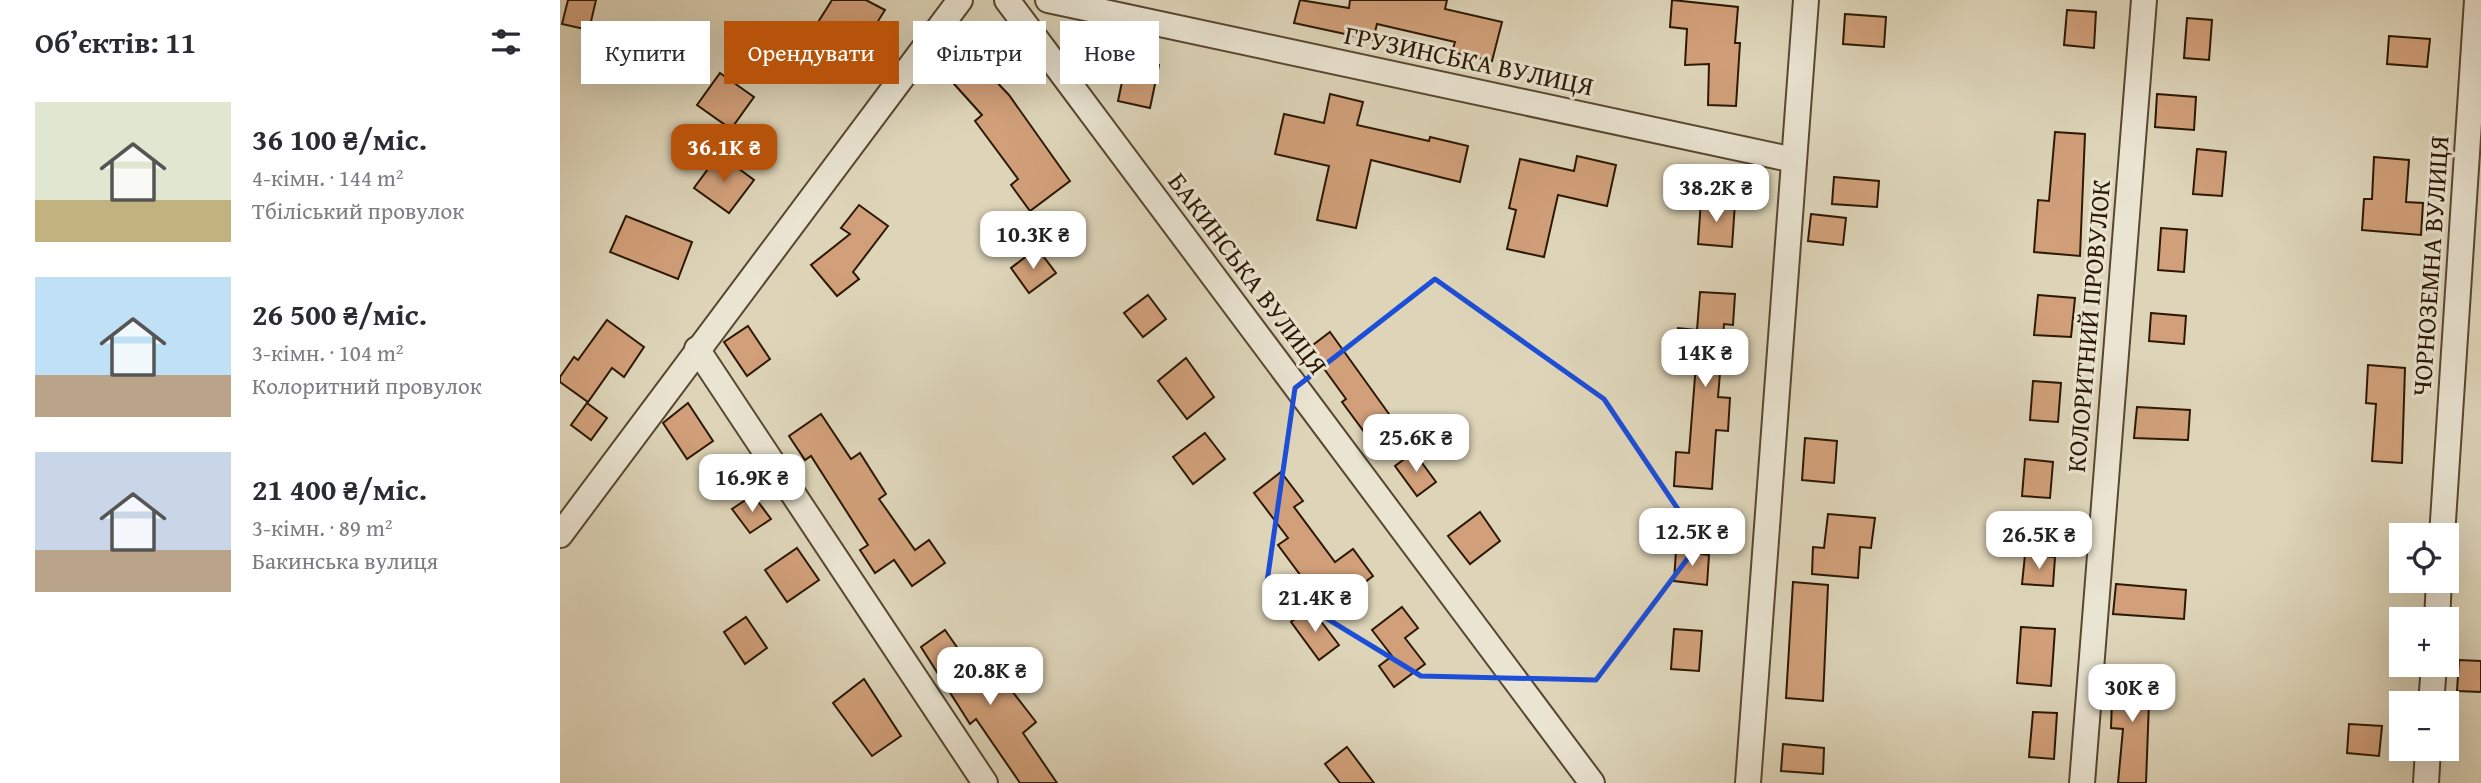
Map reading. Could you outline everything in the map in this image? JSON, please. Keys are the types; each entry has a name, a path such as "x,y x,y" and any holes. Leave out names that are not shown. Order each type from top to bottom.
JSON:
{"street":[{"path":"560,535 960,0"},
{"name":"БАКИНСЬКА ВУЛИЦЯ","path":"1007,0 1592,783"},
{"name":"ГРУЗИНСЬКА ВУЛИЦЯ","path":"1048,0 1794,160"},
{"path":"1748,783 1806,0"},
{"name":"КОЛОРИТНИЙ ПРОВУЛОК","path":"2082,783 2144,0"},
{"name":"ЧОРНОЗЕМНА ВУЛИЦЯ","path":"2443,523 2477,0"},
{"path":"697,349 985,783"},
{"path":"2426,783 2427,761"}],"highlighted area":[{"path":"1435,279 1604,399 1700,542 1596,680 1421,676 1267,582 1295,388"}],"building":[{"path":"568,0 596,0 591,21 581,21 581,28 562,24"},
{"path":"832,0 866,0 885,10 878,21 819,21"},
{"path":"1300,0 1349,8 1350,0 1447,0 1445,9 1502,22 1492,61 1452,52 1455,42 1377,24 1373,40 1294,23"},
{"path":"1672,0 1738,7 1735,43 1740,43 1736,106 1708,105 1709,64 1685,65 1687,29 1670,27"},
{"path":"2067,10 2096,12 2094,48 2064,45"},
{"path":"1845,14 1886,17 1884,47 1843,44"},
{"path":"2187,18 2212,20 2209,60 2184,58"},
{"path":"2389,36 2430,39 2427,67 2387,64"},
{"path":"720,73 724,76 724,84 736,84 754,97 731,129 697,105"},
{"path":"954,84 999,84 1070,181 1030,211 1011,185 1018,179 975,121 982,115"},
{"path":"1122,84 1155,84 1150,108 1118,101"},
{"path":"1330,94 1363,102 1357,125 1429,141 1430,137 1468,146 1460,182 1371,160 1356,228 1317,220 1329,166 1275,154 1284,114 1324,123"},
{"path":"2157,94 2196,97 2194,130 2155,127"},
{"path":"2055,132 2085,134 2080,256 2034,252 2038,200 2049,201"},
{"path":"2197,149 2226,152 2222,196 2193,194"},
{"path":"719,154 754,180 729,213 694,188"},
{"path":"1577,156 1616,165 1607,206 1558,195 1544,257 1507,249 1516,210 1509,208 1520,159 1574,171"},
{"path":"2374,157 2409,160 2406,202 2423,203 2421,235 2362,230 2364,199 2372,199"},
{"path":"1834,177 1879,181 1877,207 1832,204"},
{"path":"1701,200 1735,203 1732,247 1698,244"},
{"path":"859,205 888,226 853,272 859,279 837,296 811,265 850,234 841,228"},
{"path":"1811,214 1846,218 1843,245 1808,241"},
{"path":"626,216 692,242 678,279 610,252"},
{"path":"2161,228 2187,230 2184,272 2158,270"},
{"path":"1037,248 1056,273 1029,293 1011,268"},
{"path":"1700,292 1735,294 1733,325 1724,324 1718,397 1730,398 1728,431 1716,430 1712,489 1674,486 1676,452 1689,453 1696,364 1676,363 1678,328 1697,330"},
{"path":"1148,295 1166,319 1143,337 1124,313"},
{"path":"2038,295 2075,298 2071,337 2034,335"},
{"path":"2151,313 2186,316 2184,344 2149,341"},
{"path":"607,320 644,347 624,377 612,368 588,402 560,382 560,377 574,357 578,360"},
{"path":"748,326 770,359 747,376 724,342"},
{"path":"1330,332 1389,414 1365,433 1342,402 1346,399 1309,348"},
{"path":"1186,358 1214,397 1187,419 1158,381"},
{"path":"2368,365 2405,368 2402,463 2372,461 2376,404 2366,403"},
{"path":"2033,381 2061,383 2058,422 2030,420"},
{"path":"587,403 607,418 591,440 571,425"},
{"path":"688,403 713,441 687,459 663,423"},
{"path":"2137,407 2190,410 2188,440 2134,438"},
{"path":"821,414 851,459 860,453 886,494 879,499 915,550 929,540 945,563 912,586 894,560 875,573 860,550 868,545 811,456 805,460 789,436"},
{"path":"1205,433 1225,459 1193,484 1173,457"},
{"path":"1805,438 1837,441 1834,483 1802,480"},
{"path":"1414,452 1436,482 1417,496 1395,466"},
{"path":"2025,459 2053,462 2050,498 2022,496"},
{"path":"1281,472 1303,501 1294,507 1335,562 1353,549 1373,576 1327,611 1278,545 1288,538 1254,493"},
{"path":"753,495 771,519 750,533 732,509"},
{"path":"1480,512 1500,541 1470,564 1448,536"},
{"path":"1828,514 1875,518 1871,548 1860,547 1858,578 1812,574 1813,547 1824,548"},
{"path":"797,548 819,580 787,602 765,570"},
{"path":"1676,551 1709,555 1707,585 1674,581"},
{"path":"2025,555 2055,557 2053,586 2022,584"},
{"path":"1793,582 1828,585 1823,701 1786,698"},
{"path":"2116,584 2186,590 2184,619 2113,614"},
{"path":"1310,607 1339,645 1319,660 1291,622"},
{"path":"1402,607 1418,628 1405,638 1425,664 1394,687 1379,666 1392,656 1372,630"},
{"path":"746,617 767,648 745,664 724,632"},
{"path":"2021,627 2055,629 2051,686 2017,683"},
{"path":"1674,629 1702,631 1699,671 1671,669"},
{"path":"945,630 975,673 995,656 1016,688 1012,691 1036,722 1023,733 1057,783 1020,783 976,719 970,724 921,647"},
{"path":"2459,660 2481,661 2481,692 2457,691"},
{"path":"2113,672 2150,675 2146,783 2118,783 2123,729 2111,728"},
{"path":"864,679 901,736 872,756 833,703"},
{"path":"2033,712 2057,713 2054,759 2029,757"},
{"path":"2349,724 2382,726 2379,756 2347,753"},
{"path":"1783,744 1824,748 1823,774 1781,771"},
{"path":"1347,747 1374,783 1340,783 1325,764"}]}
